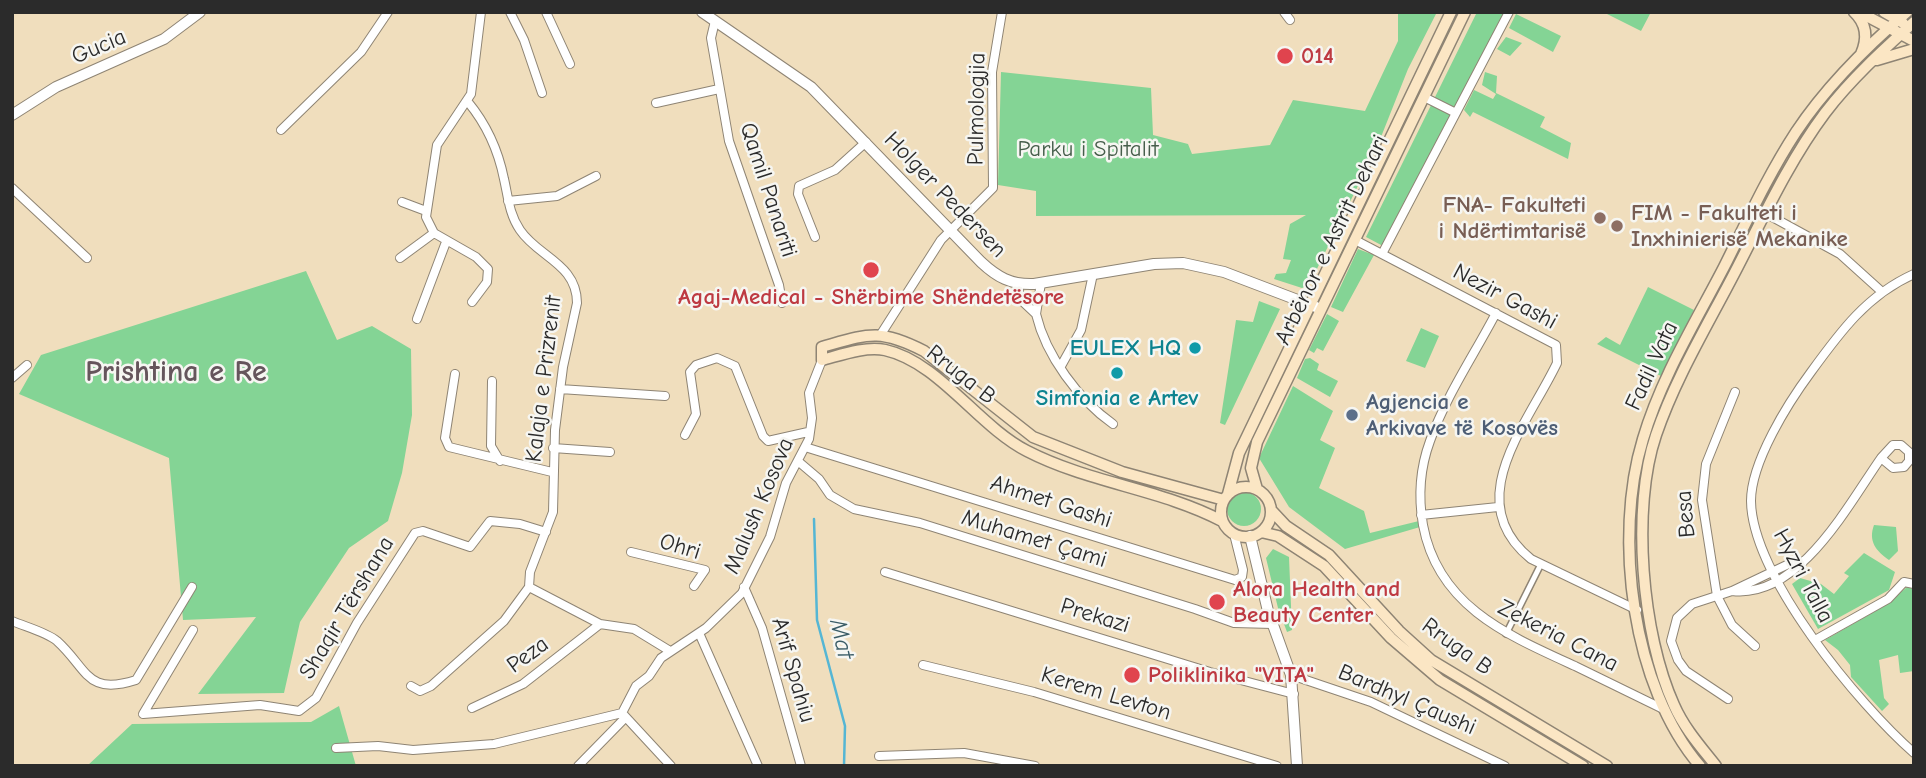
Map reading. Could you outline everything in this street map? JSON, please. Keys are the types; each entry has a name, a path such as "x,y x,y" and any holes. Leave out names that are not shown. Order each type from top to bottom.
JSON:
{"main road":[{"name":"Arbënor e Astrit Dehari","path":"1226,497 1239,453 1451,12"},
{"name":"Arbënor e Astrit Dehari","path":"1256,489 1251,468 1254,451 1465,12"},
{"path":"1856,12 1909,28 1914,41"},
{"path":"1856,12 1866,32 1865,60 1914,49"},
{"path":"1884,12 1894,24"},
{"name":"Fadil Vata","path":"1716,766 1680,716 1661,668 1645,570 1644,499 1650,459 1664,414 1765,213 1824,114 1894,24 1908,12"},
{"name":"Fadil Vata","path":"1700,766 1661,708 1644,651 1637,610 1631,530 1635,476 1642,443 1667,379 1754,207 1797,131 1865,60 1909,28"},
{"path":"822,360 822,347 872,333 881,334"},
{"name":"Rruga B","path":"881,334 924,351 1033,437 1122,472 1226,497"},
{"name":"Rruga B","path":"822,360 871,349 900,355 918,365 1003,436 1027,451 1117,486 1201,510 1223,521"},
{"path":"1241,487 1256,489 1267,497 1271,510 1269,523 1255,534 1234,534 1223,521 1221,509 1226,497 1241,487"},
{"name":"Rruga B","path":"1271,510 1286,526 1329,555 1399,631 1431,660 1607,766"},
{"name":"Rruga B","path":"1255,534 1278,536 1324,566 1391,638 1440,680 1583,766"}],"street":[{"name":"Gucia","path":"12,115 56,87 164,39 200,12"},
{"path":"281,130 361,52 388,12"},
{"path":"472,302 487,282 488,269 476,257 434,233 426,223 426,211 437,145 468,102 473,86 481,12"},
{"path":"509,12 524,40 542,93"},
{"path":"546,12 570,64"},
{"name":"Holger Pedersen","path":"702,12 800,78 993,273 1019,284 1041,283 1169,262 1196,265 1244,278 1321,309"},
{"name":"Pulmologjia","path":"950,230 991,191 994,182 992,72 1003,12"},
{"path":"1382,254 1509,12"},
{"name":"Qamil Panariti","path":"715,21 711,38 729,141 779,285 782,303"},
{"path":"656,103 719,89"},
{"path":"1424,97 1456,113"},
{"name":"Kalaja e Prizrenit","path":"411,686 420,691 431,686 504,621 529,587 530,572 553,512 553,447 577,293 562,266 520,231 508,201 495,145 488,129 468,102"},
{"path":"815,237 798,194 799,186 835,170 866,142"},
{"path":"508,201 556,196 596,176"},
{"path":"12,188 87,258"},
{"path":"401,202 426,211"},
{"path":"1754,207 1840,254 1881,291"},
{"path":"881,334 950,230"},
{"path":"400,258 434,233"},
{"name":"Nezir Gashi","path":"1355,240 1553,342 1559,354 1558,363 1502,472 1498,507"},
{"path":"417,319 446,242"},
{"path":"1061,366 1081,330 1093,274"},
{"name":"Hyzri Talla","path":"1914,274 1881,291 1841,331 1804,381 1763,456 1753,487 1752,508 1761,544 1776,576 1815,640 1857,695 1914,753"},
{"path":"1035,314 1041,283"},
{"path":"1019,284 1019,298 1035,314 1061,366 1092,407 1113,424"},
{"name":"Zekeria Cana","path":"1496,313 1430,441 1421,477 1421,514 1432,556 1450,587 1469,609 1506,634 1661,708"},
{"path":"685,435 696,414 690,372 696,365 717,358 735,366 763,436 768,441 808,432"},
{"name":"Malush Kosova","path":"578,766 624,715 636,686 670,651 699,633 734,603 744,587 770,537 786,483 805,447 812,418 809,393 822,360"},
{"path":"12,378 27,365"},
{"path":"456,374 446,443 453,449 552,472"},
{"path":"492,381 491,446 500,460"},
{"path":"560,389 666,396"},
{"name":"Besa","path":"1735,392 1722,418 1701,482 1703,516 1717,596 1732,625 1755,646"},
{"path":"553,447 610,452"},
{"name":"Ahmet Gashi","path":"805,447 834,459 1001,505 1235,580 1242,577 1243,570 1234,534"},
{"path":"1728,699 1686,671 1674,654 1671,641 1681,611 1776,576 1795,561 1803,562 1814,551 1881,458"},
{"name":"Muhamet Çami","path":"799,462 820,479 830,495 854,509 920,523 1195,608 1217,618 1273,624"},
{"path":"1421,514 1498,507 1505,528 1517,545 1541,564 1637,610"},
{"name":"Shaqir Tërshana","path":"193,630 142,714 260,705 299,711 316,698 357,623 415,533 423,531 466,547 473,546 490,521 520,524 547,532"},
{"path":"1255,534 1273,624 1292,675 1297,766"},
{"name":"Ohri","path":"631,552 705,570 694,586"},
{"path":"1506,634 1541,564"},
{"name":"Prekazi","path":"885,572 1210,672 1294,694"},
{"path":"1815,640 1888,599 1904,582 1914,584"},
{"path":"12,621 56,640 89,679 102,685 118,686 136,680 192,587"},
{"path":"529,587 600,624 634,629 670,651"},
{"name":"Arif Spahiu","path":"744,587 762,628 801,766"},
{"name":"Peza","path":"472,708 523,684 600,624"},
{"path":"699,633 758,766"},
{"name":"Kerem Levton","path":"923,665 1034,692 1277,766"},
{"name":"Bardhyl Çaushi","path":"1292,675 1371,702 1505,766"},
{"path":"336,748 378,746 413,750 494,744 624,715 671,766"},
{"path":"878,756 964,753 1035,766"}],"green space":[{"name":"Parku i Spitalit","path":"1398,12 1437,12 1408,69 1377,147 1309,285 1302,288 1274,279 1276,274 1286,273 1291,260 1283,259 1290,224 1306,215 1036,216 1036,191 998,185 1001,72 1151,88 1153,135 1188,144 1192,154 1270,145 1293,100 1365,111 1398,41"},
{"path":"1477,12 1506,12 1383,246 1366,237"},
{"path":"1603,12 1651,12 1641,31"},
{"path":"1516,14 1561,36 1553,52 1509,28"},
{"path":"1506,37 1522,43 1510,56 1497,49"},
{"path":"1485,72 1497,76 1496,93 1545,117 1540,127 1571,143 1568,159 1473,112 1470,117 1464,110 1474,90 1493,99 1496,94 1482,85"},
{"path":"1358,249 1374,255 1343,312 1331,307"},
{"path":"306,271 337,340 372,326 411,349 412,415 402,473 388,521 349,548 300,622 284,693 198,694 256,617 183,620 169,458 19,394 41,355"},
{"path":"1648,287 1694,310 1661,376 1597,344 1606,337 1620,345"},
{"path":"1259,301 1280,309 1225,425 1220,423 1236,320 1253,322"},
{"path":"1327,314 1339,321 1323,351 1317,348 1314,353 1309,350"},
{"path":"1421,328 1439,336 1425,368 1406,361"},
{"path":"1310,358 1319,364 1317,370 1338,381 1330,397 1297,378 1305,359"},
{"path":"1293,386 1333,411 1320,440 1335,448 1319,488 1364,511 1370,533 1419,521 1420,527 1345,549 1289,507 1259,458"},
{"path":"1244,492 1256,497 1261,509 1256,521 1244,526 1232,521 1227,509 1232,497"},
{"path":"1874,525 1896,527 1898,551 1889,560 1874,545"},
{"path":"1273,549 1289,557 1292,630 1287,632 1278,608 1266,558"},
{"path":"1864,553 1895,572 1889,590 1818,629 1792,584 1800,578 1821,584 1834,594 1849,576 1844,573"},
{"path":"1907,587 1914,589 1914,671 1900,673 1898,655 1879,660 1884,698 1889,704 1882,711 1851,677 1850,665 1838,650 1825,640 1886,605"},
{"path":"339,706 356,766 87,766 132,724 311,722"}],"waterway":[{"name":"Mat","path":"814,519 817,620 845,726 844,766"}],"place":[{"name":"014","path":"1285,56"},
{"name":"FNA- Fakulteti i Ndërtimtarisë","path":"1600,218"},
{"name":"FIM - Fakulteti i Inxhinierisë Mekanike","path":"1617,226"},
{"name":"Agaj-Medical - Shërbime Shëndetësore","path":"871,270"},
{"name":"EULEX HQ","path":"1195,348"},
{"name":"Simfonia e Artev","path":"1117,373"},
{"name":"Agjencia e Arkivave të Kosovës","path":"1352,415"},
{"name":"Alora Health and Beauty Center","path":"1217,602"},
{"name":"Poliklinika \"VITA\"","path":"1132,675"}],"district":[{"name":"Prishtina e Re","path":"176,373"}]}
